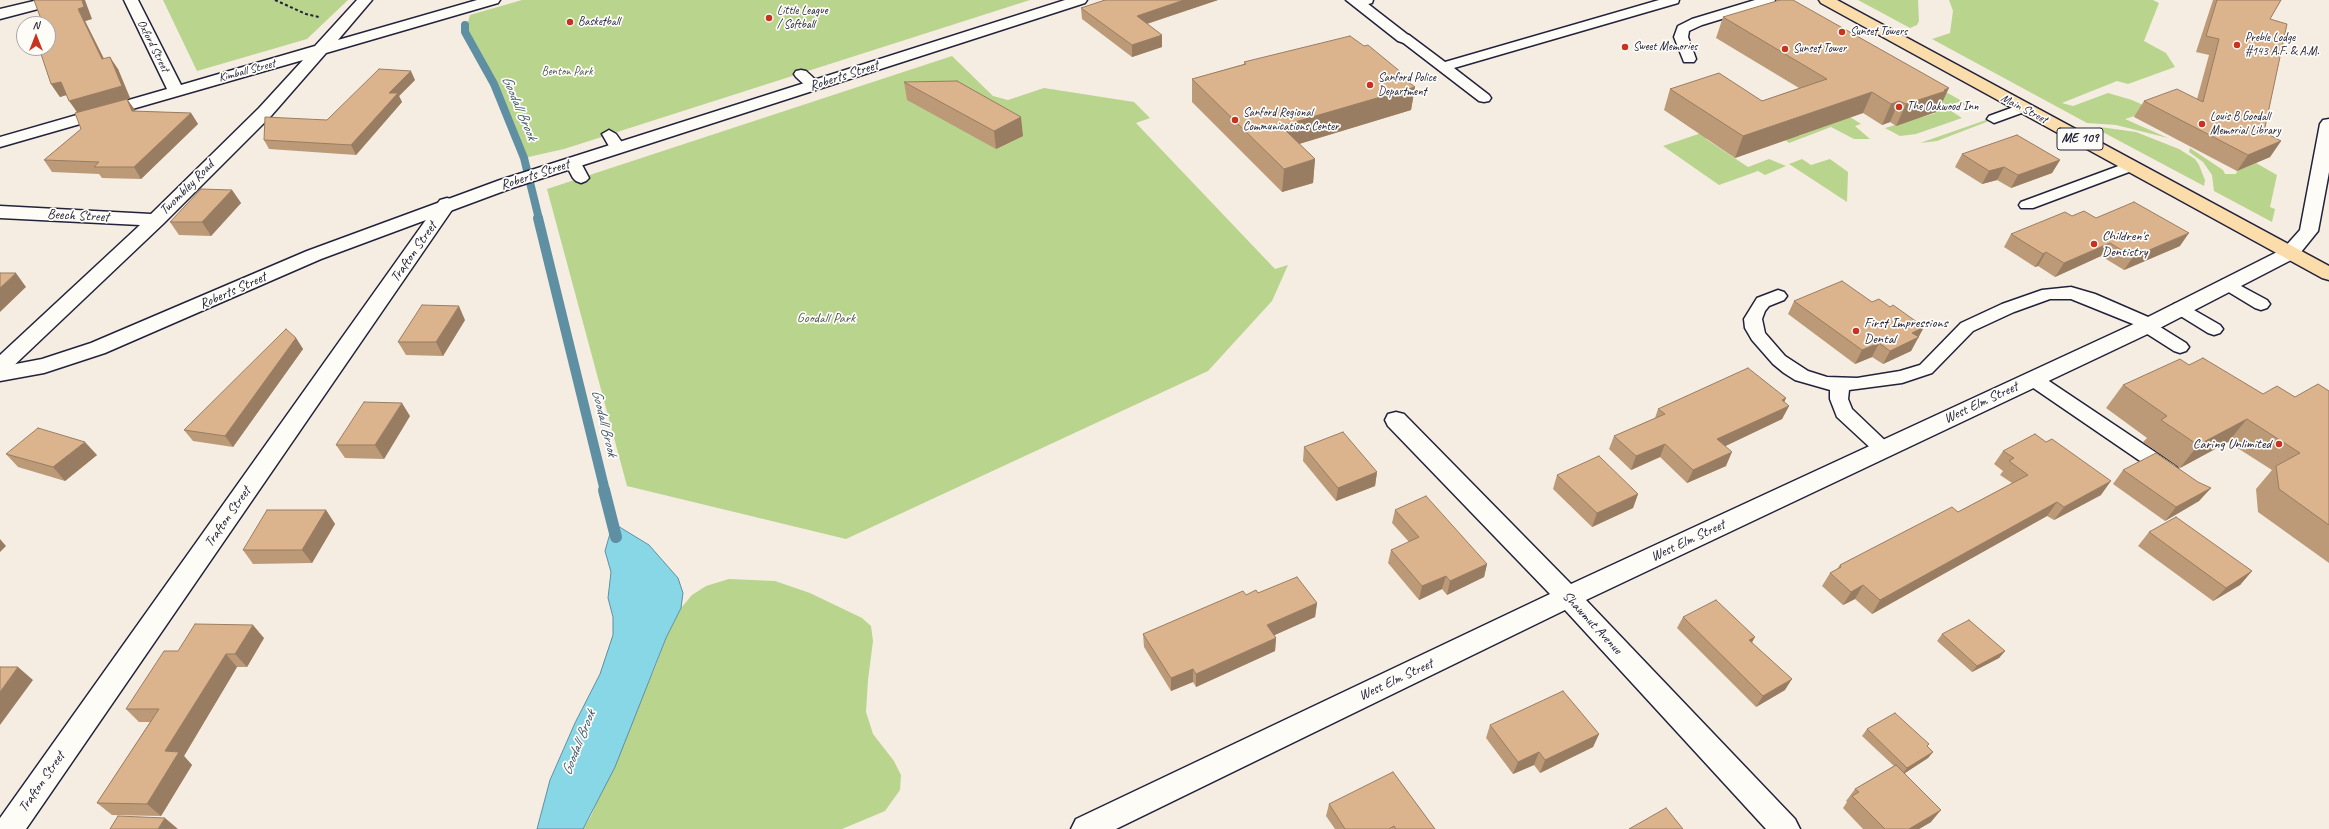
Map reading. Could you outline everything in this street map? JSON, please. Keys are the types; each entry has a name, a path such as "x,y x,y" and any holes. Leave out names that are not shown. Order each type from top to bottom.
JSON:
{"highway":[{"name":"Main Street","path":"1826,0 2329,274"}],"street":[{"path":"0,14 56,0"},
{"name":"Oxford Street","path":"131,0 176,91"},
{"name":"Twombley Road","path":"0,367 156,220 265,112 365,0"},
{"name":"Kimball Street","path":"0,142 317,52 493,0"},
{"name":"Roberts Street","path":"0,374 44,366 98,348 314,255 447,204 1080,0"},
{"path":"1359,1 1404,38"},
{"path":"2290,253 2309,231 2325,164 2329,124"},
{"name":"Trafton Street","path":"9,829 447,204"},
{"name":"Beech Street","path":"0,212 156,220"},
{"name":"West Elm Street","path":"1086,829 1568,597 2148,325 2290,253"},
{"name":"Shawmut Avenue","path":"1396,420 1568,597 1785,829"}],"lane":[{"path":"1689,59 1682,37 1683,29 1697,22 1769,0"},
{"path":"1443,67 1664,1"},
{"path":"1404,38 1484,98"},
{"path":"801,74 814,86"},
{"path":"1994,119 2022,108"},
{"path":"609,134 618,148"},
{"path":"573,163 581,178"},
{"path":"2027,205 2132,166"},
{"path":"2228,284 2261,304"},
{"path":"1778,296 1763,302 1753,319 1754,328 1758,336 1779,360 1790,369 1815,381 1840,384 1857,384 1902,378 1926,369 1967,327 2008,308 2048,294 2071,293 2089,298 2148,325 2180,347"},
{"path":"2180,308 2214,329"},
{"path":"2033,379 2181,480"},
{"path":"1840,384 1839,399 1844,412 1884,449"}],"path":[{"path":"275,0 306,14 321,18"}],"green space":[{"path":"163,0 348,0 307,39 197,71"},
{"name":"Benton Park","path":"522,0 1030,0 564,149 524,158 489,75 465,32 470,15"},
{"path":"1858,0 1918,0 1919,21 1917,25 1910,28"},
{"path":"1949,0 2153,0 2159,3 2144,41 2166,53 2175,67 2128,84 2117,81 2062,103 2073,106 2108,93 2132,100 2154,110 2125,119 2168,138 2116,125 2087,123 1932,39 1950,33 1953,11"},
{"name":"Goodall Park","path":"952,56 993,96 1008,100 1044,88 1134,102 1150,118 1136,123 1275,269 1288,265 1272,301 1208,371 846,539 627,486 547,189"},
{"path":"1899,66 1980,111 1971,109 1958,102 1945,107 1962,118 1916,134 1900,136 1885,128 1936,113 1833,106 1861,124 1855,126 1870,139 1854,139 1831,127 1789,143 1783,138 1796,134 1799,136 1828,125 1706,139 1748,167 1769,159 1786,166 1765,175 1758,171 1719,185 1663,146"},
{"path":"1986,120 1989,121 1937,141 1920,143"},
{"path":"2100,127 2136,132 2179,149 2195,159 2205,180 2204,186 2097,129"},
{"path":"2190,148 2223,170 2225,174 2236,174 2237,171 2256,163 2277,175 2270,207 2275,209 2272,222 2214,191 2212,175 2203,162 2189,152"},
{"path":"1802,159 1811,165 1830,159 1848,172 1847,202 1789,164"},
{"path":"729,579 775,581 810,593 862,618 871,626 873,641 866,712 873,734 894,761 901,775 900,790 885,811 842,829 583,829 591,816 656,665 666,638 681,608 692,595 706,586"}],"water":[{"path":"613,523 649,545 678,578 683,593 681,608 666,638 615,767 583,829 537,829 550,780 575,723 600,674 613,635 613,617 608,598 611,572 605,551"}],"building":[{"path":"34,0 82,0 84,7 78,9 102,59 110,57 122,86 69,101 61,82 51,84 42,56 56,56 56,16 40,16"},
{"path":"1105,0 1184,0 1137,16 1162,35 1132,45 1081,8"},
{"path":"1780,0 1793,0 1949,88 1944,90 1946,91 1906,104 1899,101 1891,104 1872,92 1743,136 1670,89 1719,73 1762,101 1827,79 1723,17"},
{"path":"2217,0 2281,0 2270,19 2287,24 2264,132 2281,141 2248,155 2144,101 2177,89 2203,102 2219,39 2206,36"},
{"path":"1350,36 1364,46 1368,45 1402,73 1399,75 1415,87 1281,126 1315,159 1284,169 1192,79 1246,64 1244,62"},
{"path":"379,69 411,71 389,93 398,93 351,145 264,140 265,117 327,120"},
{"path":"957,81 1021,117 994,131 904,82"},
{"path":"127,99 132,111 191,113 134,167 94,167 99,162 44,160 81,129 75,113"},
{"path":"2017,135 2060,160 2018,175 2004,167 1989,171 1962,154"},
{"path":"201,189 232,190 202,222 170,222"},
{"name":"Children's Dentistry","path":"2134,202 2189,233 2133,257 2110,243 2064,263 2046,252 2043,254 2011,234 2065,212 2072,216 2084,211 2096,218"},
{"path":"0,273 16,273 0,288"},
{"name":"First Impressions Dental","path":"1842,281 1872,302 1879,299 1890,307 1893,305 1924,327 1912,333 1919,337 1890,351 1879,343 1862,350 1794,301"},
{"path":"422,305 459,306 436,342 398,342"},
{"path":"286,329 296,338 225,436 184,430"},
{"path":"2203,358 2263,394 2277,386 2295,397 2318,384 2329,391 2329,525 2279,489 2276,466 2300,453 2247,419 2198,445 2161,420 2167,416 2123,385 2180,359 2189,365"},
{"path":"1748,368 1786,398 1782,400 1789,406 1717,439 1732,452 1693,470 1665,444 1636,456 1614,436 1665,414 1658,409"},
{"path":"364,402 402,403 375,445 336,445"},
{"path":"38,428 85,442 53,467 6,454"},
{"path":"1343,432 1377,472 1338,488 1304,447"},
{"path":"2035,434 2046,442 2052,439 2111,481 2064,507 2057,502 1880,600 1863,585 1851,592 1830,573 1841,567 1840,565 1952,507 1958,512 2028,475 2009,461 2014,458 2003,451"},
{"path":"2156,453 2198,482 2211,488 2176,507 2123,470"},
{"path":"1599,456 1638,494 1597,513 1557,475"},
{"path":"1426,496 1487,564 1450,581 1446,576 1422,586 1391,550 1419,537 1395,510"},
{"path":"267,510 326,510 302,550 243,550"},
{"path":"2176,517 2252,571 2226,588 2149,532"},
{"path":"1297,577 1317,603 1267,625 1276,638 1196,674 1193,669 1171,678 1143,634 1243,591 1246,595 1256,590 1258,593"},
{"path":"1716,600 1755,637 1749,640 1792,679 1763,696 1683,617"},
{"path":"1969,620 2005,651 1977,666 1942,634"},
{"path":"195,624 253,625 235,654 226,654 165,751 179,752 147,804 97,803 159,709 126,709 164,651 178,651"},
{"path":"0,667 18,667 0,692"},
{"path":"1563,691 1599,734 1545,760 1539,752 1518,762 1490,725"},
{"path":"1895,713 1929,744 1927,746 1933,752 1907,768 1867,729"},
{"path":"1896,765 1941,810 1909,829 1885,829 1852,796 1859,792 1855,789"},
{"path":"1393,772 1435,829 1396,829 1394,826 1389,829 1345,829 1329,804"},
{"path":"1666,808 1683,829 1629,829"},
{"path":"118,816 165,818 158,829 110,829"}],"waterway":[{"name":"Goodall Brook","path":"465,25 465,32 494,84 524,158 539,219"},
{"name":"Goodall Brook","path":"538,218 605,491"},
{"name":"Goodall Brook","path":"604,490 616,537"}],"place":[{"name":"Little League / Softball","path":"769,18"},
{"name":"Basketball","path":"570,22"},
{"name":"Sunset Towers","path":"1842,32"},
{"name":"Preble Lodge #143 A.F. & A.M.","path":"2237,45"},
{"name":"Sweet Memories","path":"1625,47"},
{"name":"Sunset Tower","path":"1785,49"},
{"name":"Sanford Police Department","path":"1370,85"},
{"name":"The Oakwood Inn","path":"1899,107"},
{"name":"Sanford Regional Communications Center","path":"1235,120"},
{"name":"Louis B Goodall Memorial Library","path":"2202,124"},
{"name":"Children's Dentistry","path":"2094,244"},
{"name":"First Impressions Dental","path":"1856,331"},
{"name":"Caring Unlimited","path":"2279,444"}]}
